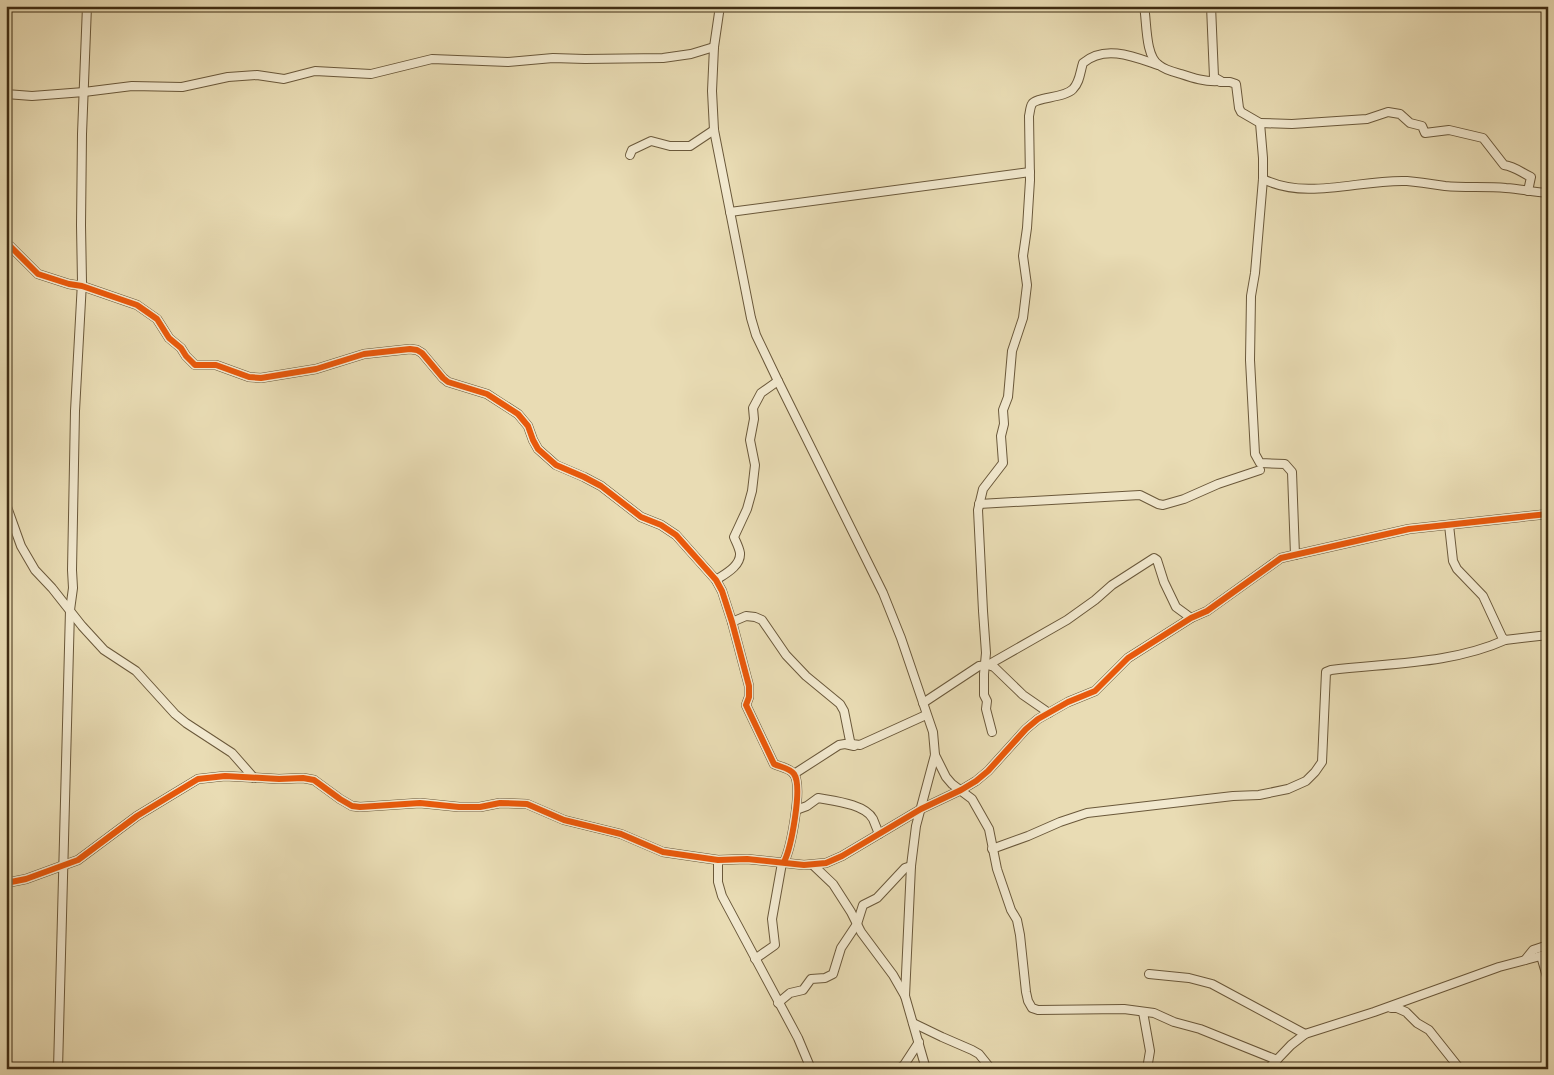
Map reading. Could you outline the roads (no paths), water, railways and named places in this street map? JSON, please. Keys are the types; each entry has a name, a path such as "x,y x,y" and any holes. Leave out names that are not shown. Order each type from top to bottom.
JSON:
{"street":[{"path":"58,1069 70,610 73,601 75,410 82,286 81,226 87,6"},
{"path":"720,6 714,47 712,91 714,130 751,318 756,335 883,592 933,732 935,755 916,826 911,866 905,996"},
{"path":"1144,6 1146,34 1153,59 1158,65"},
{"path":"1211,6 1214,77 1221,81"},
{"path":"6,94 32,96 132,86 182,87 236,76 257,75 284,79 315,71 371,74 432,59 508,62 553,58 662,58 691,54 714,47"},
{"path":"992,732 986,709 987,701 984,695 986,653 982,611 979,504 983,489 1003,463 1001,436 1004,424 1003,410 1008,397 1012,351 1023,318 1025,305 1027,285 1023,247 1027,228 1030,172 1029,116 1031,104 1035,100 1066,94 1073,90 1078,82 1083,63 1107,53 1132,56 1194,78 1236,84 1241,112 1260,123 1298,124 1367,119 1388,112 1396,112 1414,125 1422,126 1425,133 1449,130 1485,139 1504,165 1515,166 1531,177 1528,192"},
{"path":"1260,123 1262,135 1262,180 1255,273 1251,296 1250,360 1256,454 1260,463 1286,464 1292,472 1295,555"},
{"path":"630,155 632,150 649,141 670,146 693,146 714,130"},
{"path":"730,212 1030,172"},
{"path":"1262,180 1298,188 1407,181 1446,186 1506,188 1548,193"},
{"path":"6,244 38,274 137,304 156,318 169,338 181,348 195,366 216,365 249,377 277,376 316,369 364,354 410,349 417,350 422,353 448,382 487,394 518,414 528,426 538,449 556,464 600,486 641,517 668,528 716,580 732,622 749,686 746,705 774,764 789,770 797,780 796,810 789,851 783,862 772,919 775,944 755,959"},
{"path":"716,580 731,570 738,562 740,556 734,537 747,510 752,490 755,465 750,440 754,419 753,408 761,393 778,380"},
{"path":"979,504 1140,495 1163,505 1260,470"},
{"path":"6,485 7,507 21,546 35,570 82,626 104,650 136,671 175,714 232,753 254,778"},
{"path":"6,883 26,879 78,860 137,816 198,779 225,776 303,778 314,780 340,800 352,806 360,807 420,803 459,807 500,803 527,804 564,820 621,834 663,852 718,860 747,859 813,864 830,862 921,809 961,790 988,771 1026,729 1038,719 1068,702 1095,690 1128,658 1191,618 1207,611 1281,558 1409,529 1548,514"},
{"path":"1449,525 1453,561 1457,569 1482,596 1492,614 1499,633 1505,640"},
{"path":"923,703 979,666 986,665 1067,620 1112,585 1154,558 1157,560 1164,582 1176,607 1191,618"},
{"path":"732,622 746,616 762,620 786,655 806,676 840,704 844,711 850,741 856,746"},
{"path":"992,848 1087,813 1233,796 1258,796 1288,788 1306,781 1322,762 1326,672 1376,664 1422,662 1472,652 1505,640 1548,635"},
{"path":"986,665 994,667 1023,695 1049,713"},
{"path":"794,774 839,745 856,746 926,715"},
{"path":"935,755 946,777 972,799 989,829 997,869 1018,928 1026,992 1032,1008 1038,1010 1124,1009 1154,1013 1277,1060"},
{"path":"796,810 807,806 818,798 849,803 864,810 872,818 879,834"},
{"path":"718,860 718,882 722,896 798,1038 812,1069"},
{"path":"813,864 833,884 905,996 926,1069"},
{"path":"778,1003 790,993 803,990 812,979 826,978 833,974 841,948 857,924 863,905 874,900 905,868 911,866"},
{"path":"1525,960 1533,950 1548,945"},
{"path":"1268,1069 1305,1034 1386,1008 1498,967 1544,955 1548,980"},
{"path":"1150,974 1189,978 1212,984 1305,1034"},
{"path":"1386,1008 1402,1010 1429,1030 1460,1069"},
{"path":"1143,1012 1150,1051 1147,1069"},
{"path":"913,1023 979,1054 991,1069"},
{"path":"899,1069 919,1042"}]}
